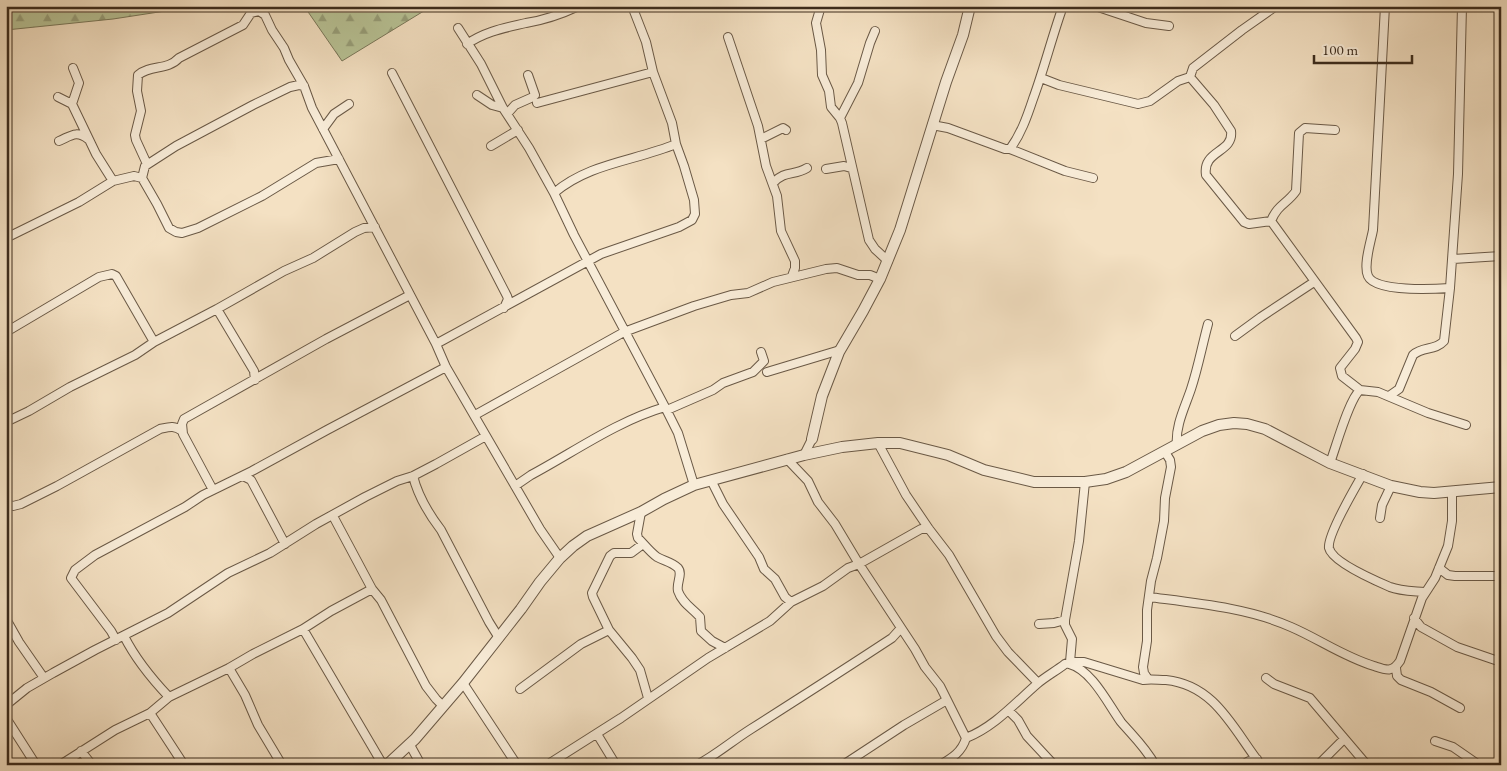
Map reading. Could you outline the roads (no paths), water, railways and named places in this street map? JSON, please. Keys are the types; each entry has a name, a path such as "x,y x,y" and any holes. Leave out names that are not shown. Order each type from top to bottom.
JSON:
{"street":[{"path":"468,44 478,37 495,30 556,16 579,6"},
{"path":"436,344 614,249 679,227 692,220 695,214 694,200 676,144 672,123 653,72 646,42 632,6"},
{"path":"821,6 816,23 821,50 822,75 829,91 832,107 840,118 869,240 875,249 888,261"},
{"path":"804,455 812,439 822,396 840,350 863,311 888,261 921,166 932,125 963,35 970,6"},
{"path":"1010,149 1024,124 1041,78 1063,6"},
{"path":"1095,6 1146,23 1169,26"},
{"path":"1190,77 1193,68 1276,6"},
{"path":"1386,6 1373,230 1366,265 1367,274 1372,282 1381,286 1428,289 1450,288"},
{"path":"1389,396 1399,389 1413,355 1418,351 1437,347 1444,341 1453,259 1458,174 1462,6"},
{"path":"147,164 135,135 141,111 137,91 138,75 146,69 171,65 178,58 242,25 251,13 259,11 265,15 304,86 323,130 436,344 446,367 540,529 560,558"},
{"path":"458,28 481,64 505,111 554,193 624,332 666,408 678,433 694,485"},
{"path":"840,118 858,83 875,31"},
{"path":"728,37 747,91 761,140 766,166 780,209 782,231 796,261 796,273"},
{"path":"72,104 79,83 73,68"},
{"path":"536,103 653,72"},
{"path":"392,73 508,296 504,308"},
{"path":"505,111 534,97 528,75"},
{"path":"1041,78 1059,85 1138,104 1150,101 1178,81 1190,77"},
{"path":"1190,77 1214,105 1231,131 1232,136 1227,146 1210,158 1205,169 1206,175 1244,222 1250,224 1271,221"},
{"path":"304,86 290,87 218,122 147,164 143,169 142,178 158,204 169,228 182,233 198,228 262,196 316,163 339,159"},
{"path":"477,95 505,111"},
{"path":"58,97 72,104 106,172 113,181"},
{"path":"323,130 334,114 349,104"},
{"path":"932,125 948,128 1005,149 1010,149 1065,171 1093,178"},
{"path":"761,140 783,128 786,130"},
{"path":"1271,221 1281,204 1291,198 1296,191 1299,133 1305,128 1334,130"},
{"path":"491,146 518,130"},
{"path":"59,141 76,134 82,135 89,140"},
{"path":"554,193 568,183 596,169 676,144"},
{"path":"826,169 844,166 851,168"},
{"path":"773,184 784,174 800,172 808,168"},
{"path":"6,238 79,202 113,181 134,176 142,178"},
{"path":"1271,221 1314,282 1352,330 1358,342 1355,350 1340,368 1342,376 1360,390 1378,392 1428,413 1466,425"},
{"path":"6,422 70,387 135,355 154,342 284,271 313,258 364,228 375,227"},
{"path":"1453,259 1501,256"},
{"path":"475,415 624,332 694,306 730,295 748,293 796,273 808,274 837,268 858,275 870,275 880,279"},
{"path":"6,332 99,278 112,274 116,276 154,342"},
{"path":"1235,336 1314,282"},
{"path":"182,431 184,419 190,414 215,403 326,339 410,295"},
{"path":"217,309 254,371 255,380"},
{"path":"1177,445 1178,426 1192,387 1208,324"},
{"path":"767,372 840,350"},
{"path":"515,486 531,475 650,411 666,408 753,372 764,361 761,352"},
{"path":"116,640 71,578 74,570 95,555 213,490 243,476 252,476 446,367"},
{"path":"1330,463 1349,409 1356,393 1360,390"},
{"path":"387,765 410,744 463,683 560,558 587,536 641,512 680,490 787,459 842,447 878,443 900,444 948,455 984,470 1034,482 1085,482 1126,472 1202,431 1219,425 1234,423 1248,424 1265,429 1330,463 1391,486 1420,492 1452,492 1501,487"},
{"path":"6,504 13,506 21,504 160,429 170,426 176,426 182,431 213,490"},
{"path":"6,705 27,688 95,650 168,613 228,573 285,544 316,524 396,481 413,476 486,436"},
{"path":"812,439 819,452"},
{"path":"878,443 906,495 923,520 925,529 949,555 996,636 1008,652 1038,684"},
{"path":"1148,679 1143,667 1149,597 1164,521 1165,498 1171,467 1170,460 1165,452"},
{"path":"787,459 808,481 818,502 835,524 925,668 940,686 966,738"},
{"path":"1363,474 1330,540 1329,547 1332,554 1337,560 1390,587 1424,592"},
{"path":"252,476 285,544"},
{"path":"413,476 417,491 431,517 441,530 499,638"},
{"path":"712,480 723,504 759,557 764,569 778,583 788,600"},
{"path":"1067,663 1072,638 1065,625 1065,620 1076,562 1085,482"},
{"path":"1380,518 1382,505 1391,486"},
{"path":"1452,492 1451,532 1448,546 1430,586 1424,592 1396,668 1397,676 1400,680 1431,692 1460,708"},
{"path":"641,512 638,538 658,557 679,570 678,590 688,607 700,617 701,631 712,641 725,648"},
{"path":"334,516 426,686 443,706"},
{"path":"547,765 597,734 725,648 770,621 785,608 788,600 823,586 848,568 925,529"},
{"path":"644,544 631,553 614,553 610,556 595,587 593,597 609,630 632,658 642,676 648,698"},
{"path":"1439,568 1448,575 1455,576 1501,576"},
{"path":"60,765 116,730 150,712 169,698 303,629 331,610 372,589"},
{"path":"1149,597 1256,614 1291,626 1329,647 1372,666 1390,670 1396,668"},
{"path":"1414,618 1422,627 1457,646 1501,662"},
{"path":"6,620 18,642 44,678"},
{"path":"1039,624 1065,620"},
{"path":"696,765 711,762 739,737 886,642 901,628"},
{"path":"303,629 383,765"},
{"path":"520,689 581,644 609,630"},
{"path":"124,636 146,672 169,698"},
{"path":"940,765 960,750 966,738 984,729 999,716 1009,711 1038,684 1067,663 1084,662 1143,680 1184,683 1203,693 1238,730 1259,762"},
{"path":"1067,663 1076,667 1092,680 1119,719 1145,748 1156,765"},
{"path":"229,668 282,765"},
{"path":"1266,678 1274,684 1310,698 1368,765"},
{"path":"463,683 517,765"},
{"path":"843,765 904,725 947,700"},
{"path":"1009,711 1018,720 1027,736 1054,765"},
{"path":"150,712 184,765"},
{"path":"6,718 36,765"},
{"path":"597,734 616,765"},
{"path":"1318,765 1344,739"},
{"path":"1435,741 1453,747 1479,765"},
{"path":"410,744 421,765"},
{"path":"81,751 92,765"},
{"path":"1242,765 1249,761 1259,762"}]}
